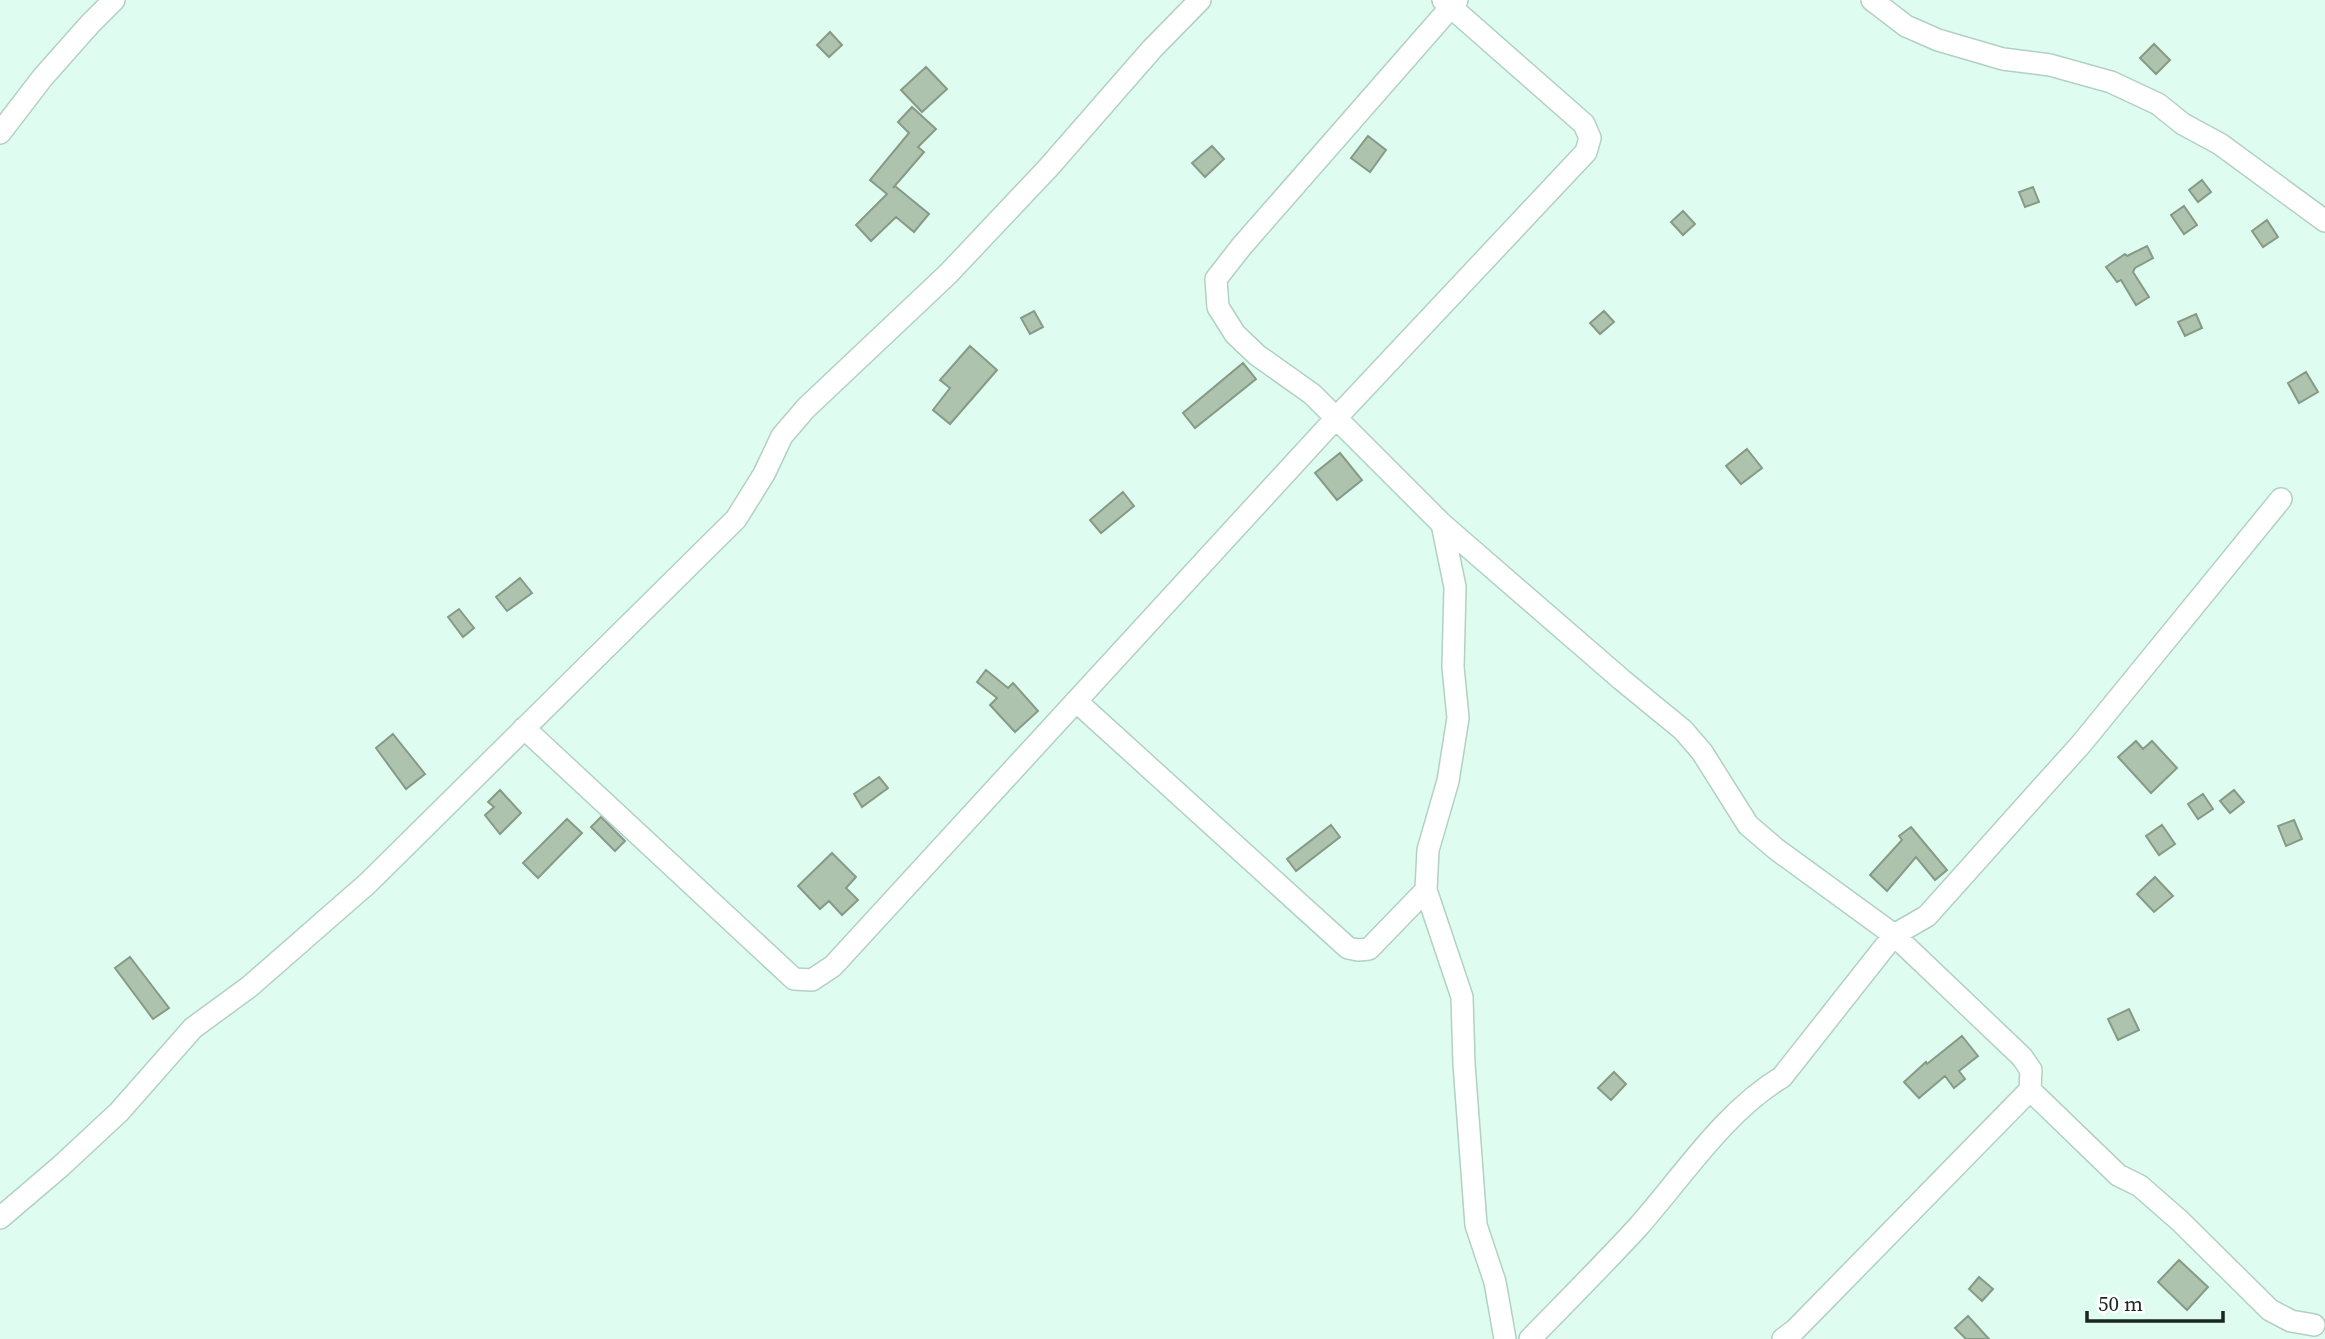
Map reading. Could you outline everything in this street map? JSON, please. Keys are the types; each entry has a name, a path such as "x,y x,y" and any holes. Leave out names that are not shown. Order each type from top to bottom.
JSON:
{"street":[{"path":"0,133 43,77 114,0"},
{"path":"0,1218 118,1112 193,1028 249,987 368,883 736,519 764,474 782,436 806,408 948,274 1049,167 1152,49 1200,0"},
{"path":"1872,0 1906,26 1938,40 2003,59 2050,65 2111,82 2158,104 2183,124 2220,144 2325,221"},
{"path":"524,728 793,979 812,980 832,966 1337,417 1587,152 1590,138 1584,124 1450,2 1216,279 1218,307 1236,334 1257,355 1312,394 1337,417 1442,524 1683,730 1702,752 1721,787 1748,825 1776,849 1894,935 2022,1057 2031,1070 2030,1090 1795,1330 1783,1339"},
{"path":"1530,1339 1637,1227 1731,1117 1762,1090 1782,1077 1894,935 1927,916 2073,753 2281,499"},
{"path":"1442,524 1455,587 1453,667 1458,718 1448,781 1428,850 1426,891 1462,997 1464,1064 1476,1225 1495,1282 1505,1339"},
{"path":"1076,701 1348,948 1369,949 1426,891"},
{"path":"2030,1090 2118,1175 2140,1186 2180,1222 2270,1310 2291,1321 2313,1326"}],"building":[{"path":"830,32 842,45 829,57 817,45"},
{"path":"2154,44 2170,60 2156,74 2140,58"},
{"path":"926,67 947,89 922,112 901,90"},
{"path":"912,107 936,129 918,147 924,152 893,188 895,186 929,214 914,232 896,217 871,241 856,225 887,194 870,180 909,133 898,122"},
{"path":"1368,136 1386,150 1370,172 1351,158"},
{"path":"1212,146 1224,159 1205,177 1192,163"},
{"path":"2202,180 2211,192 2198,202 2189,190"},
{"path":"2033,187 2039,202 2025,207 2019,192"},
{"path":"2184,206 2197,225 2184,234 2171,215"},
{"path":"1683,211 1695,224 1683,235 1671,222"},
{"path":"2267,220 2278,237 2263,247 2252,231"},
{"path":"2147,246 2153,258 2135,268 2133,272 2149,297 2136,305 2121,280 2117,282 2106,267 2125,254 2127,256"},
{"path":"1034,311 1043,327 1030,334 1021,318"},
{"path":"1604,311 1614,322 1600,334 1590,323"},
{"path":"2196,314 2202,328 2185,336 2178,322"},
{"path":"970,346 997,370 950,424 933,410 950,388 940,380"},
{"path":"1243,363 1256,379 1195,428 1183,413"},
{"path":"2306,372 2318,392 2299,403 2288,383"},
{"path":"1747,449 1762,468 1741,484 1726,466"},
{"path":"1340,453 1362,480 1337,500 1315,473"},
{"path":"1123,492 1134,506 1101,533 1090,520"},
{"path":"520,578 532,593 507,611 496,597"},
{"path":"459,609 474,628 463,637 448,617"},
{"path":"986,670 1008,688 1013,683 1038,711 1015,732 990,705 997,698 977,682"},
{"path":"393,734 425,774 406,789 376,748"},
{"path":"2136,741 2143,749 2152,741 2177,768 2151,793 2118,757"},
{"path":"879,777 888,788 862,807 854,794"},
{"path":"500,790 521,813 500,834 485,815 494,807 488,802"},
{"path":"2234,790 2244,802 2230,813 2220,801"},
{"path":"2203,794 2213,809 2198,819 2188,804"},
{"path":"601,817 625,841 615,851 591,827"},
{"path":"567,819 582,833 538,878 523,863"},
{"path":"2294,820 2302,839 2286,846 2278,826"},
{"path":"1331,825 1340,837 1296,871 1287,859"},
{"path":"2162,825 2175,844 2159,855 2146,836"},
{"path":"1911,827 1947,870 1935,880 1916,857 1887,891 1870,875 1902,840 1899,836"},
{"path":"832,853 856,877 846,888 858,900 842,915 829,901 820,909 798,886"},
{"path":"2155,877 2173,896 2154,912 2137,894"},
{"path":"130,957 169,1008 153,1019 115,968"},
{"path":"2129,1009 2139,1030 2118,1040 2108,1019"},
{"path":"1962,1036 1978,1056 1959,1071 1965,1079 1954,1088 1945,1076 1919,1098 1904,1082"},
{"path":"1614,1072 1626,1084 1611,1100 1598,1088"},
{"path":"2179,1260 2208,1287 2187,1310 2158,1282"},
{"path":"1979,1277 1993,1289 1982,1301 1969,1289"},
{"path":"1968,1316 1989,1339 1966,1339 1955,1328"}]}
